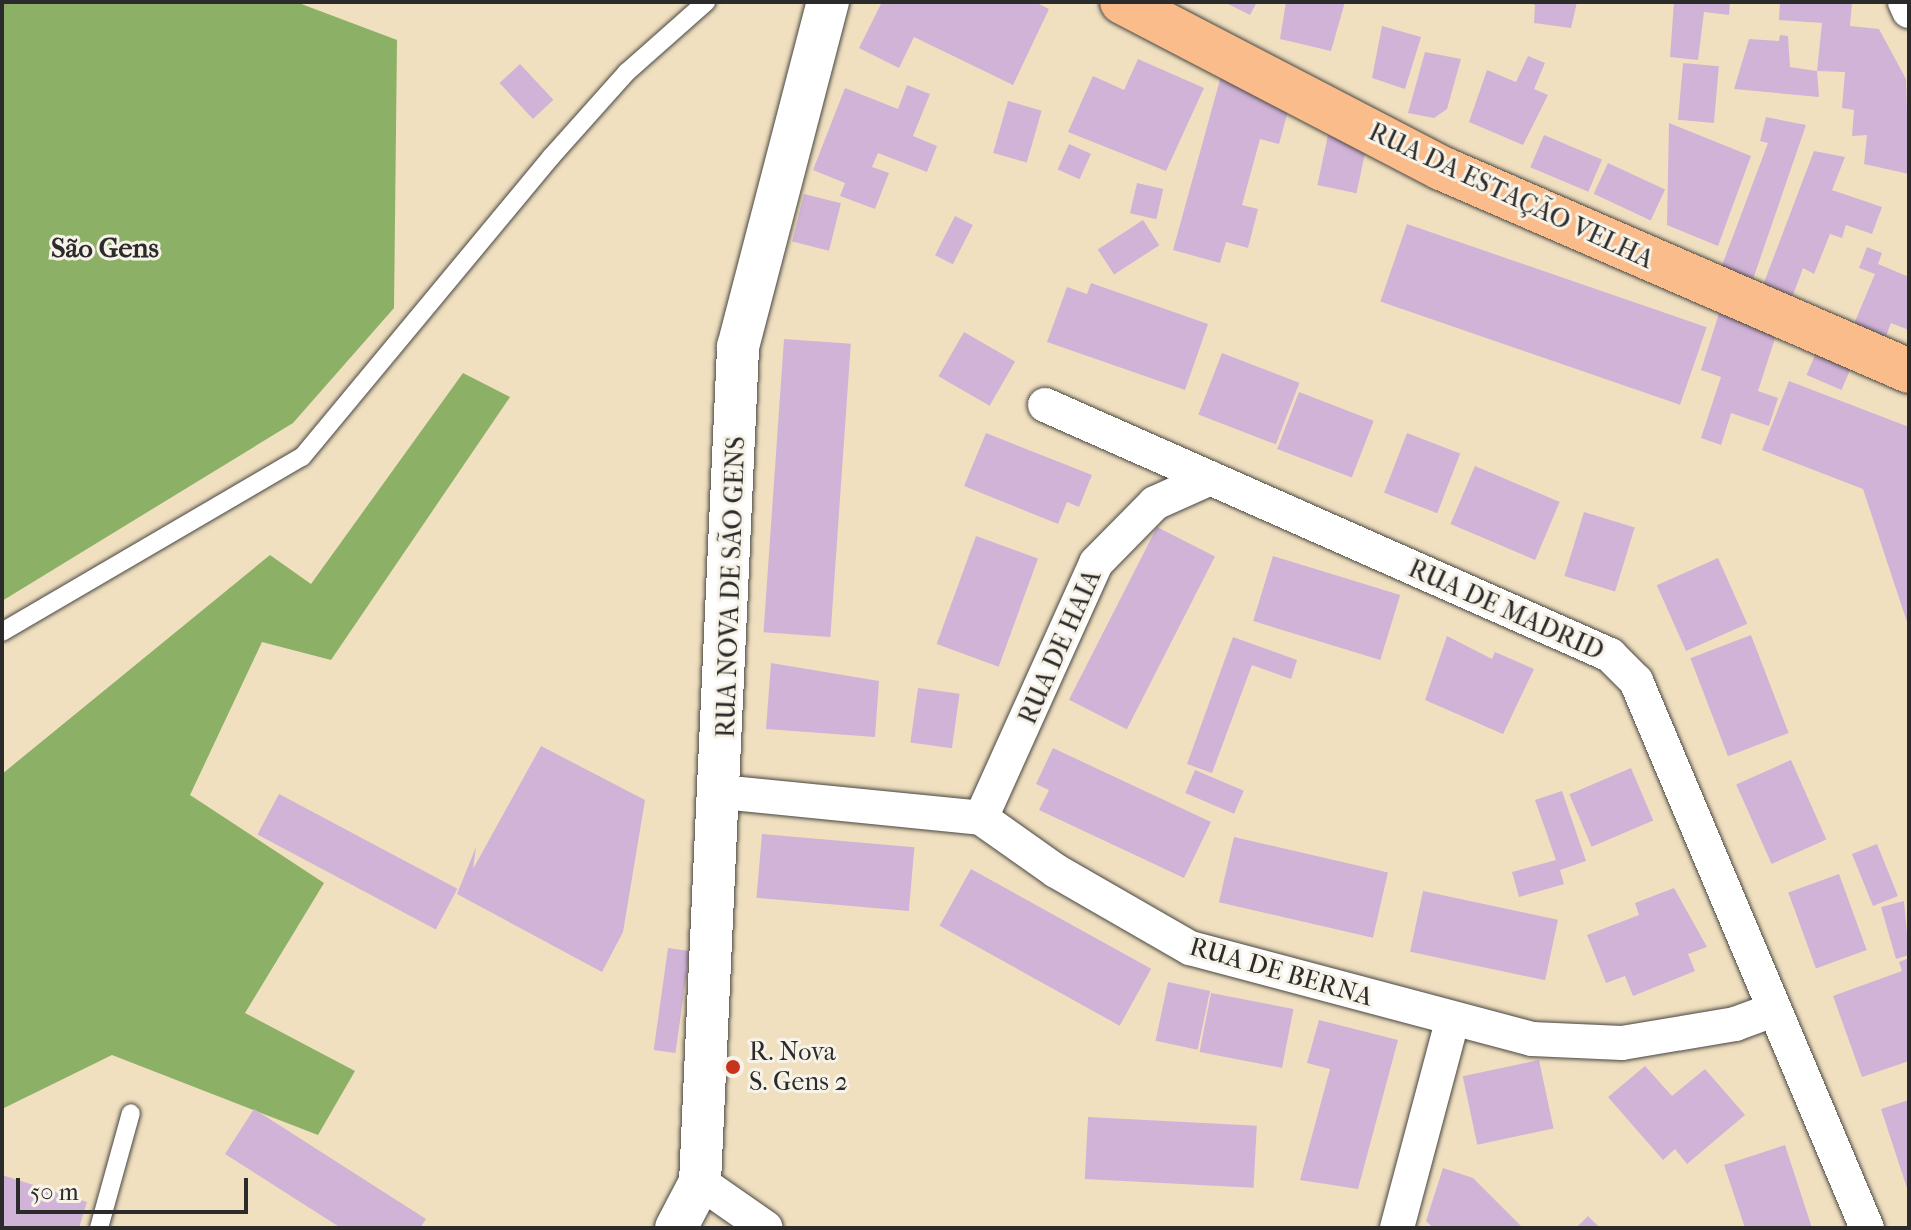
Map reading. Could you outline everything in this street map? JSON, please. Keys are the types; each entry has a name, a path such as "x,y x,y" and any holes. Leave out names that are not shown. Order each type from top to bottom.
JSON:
{"main road":[{"name":"RUA DA ESTAÇÃO VELHA","path":"1122,2 1441,168 1909,371"}],"street":[{"name":"RUA NOVA DE SÃO GENS","path":"700,1182 722,792 738,347 828,2"},
{"path":"1905,2 1909,11"},
{"name":"RUA DE MADRID","path":"1045,405 1610,655 1655,712 1773,1010 1867,1228"},
{"name":"RUA DE HAIA","path":"981,818 1096,563 1155,503 1211,478"},
{"name":"RUA DE BERNA","path":"722,792 981,818 1056,871 1190,948 1452,1021 1532,1039 1622,1043 1735,1024 1773,1010"},
{"path":"1397,1228 1452,1021"},
{"path":"676,1228 700,1182 766,1228"}],"lane":[{"path":"2,632 302,457 570,135 706,2"},
{"path":"99,1228 131,1113"}],"green space":[{"path":"2,2 296,2 397,40 394,308 293,423 2,601"},
{"path":"463,373 510,397 331,660 262,642 190,795 324,883 245,1013 355,1071 318,1135 112,1055 2,1109 2,774 270,555 311,584"}],"building":[{"path":"882,2 1035,2 1049,9 1013,85 914,37 899,68 859,48"},
{"path":"1224,2 1257,2 1250,15"},
{"path":"1286,2 1345,2 1331,51 1280,39"},
{"path":"1527,2 1577,2 1571,28 1534,23 1535,5"},
{"path":"1674,2 1730,2 1729,15 1704,12 1698,60 1670,57"},
{"path":"1780,2 1852,2 1850,26 1879,29 1906,79 1909,174 1864,164 1867,135 1852,136 1854,110 1842,108 1845,72 1817,71 1822,23 1779,20"},
{"path":"1382,26 1421,37 1405,89 1372,78"},
{"path":"1780,35 1788,36 1790,67 1817,71 1819,97 1734,89 1749,39 1779,41"},
{"path":"1425,52 1461,59 1447,109 1434,118 1408,113"},
{"path":"1528,56 1545,63 1534,89 1548,95 1523,145 1469,122 1487,70 1516,82"},
{"path":"1138,59 1204,88 1166,171 1068,132 1093,76 1124,90"},
{"path":"1683,63 1719,66 1714,123 1678,120"},
{"path":"520,64 553,100 533,119 500,83"},
{"path":"1221,76 1292,96 1279,144 1260,139 1242,205 1258,209 1248,248 1226,242 1220,263 1173,250"},
{"path":"907,85 930,94 913,136 937,146 927,172 878,153 872,167 889,173 875,209 840,196 845,183 813,170 845,88 898,109"},
{"path":"1008,101 1042,111 1027,163 993,153"},
{"path":"1766,117 1806,125 1750,288 1718,276 1768,143 1760,141"},
{"path":"1669,123 1751,156 1718,246 1667,225"},
{"path":"1328,135 1367,143 1357,193 1317,185"},
{"path":"1544,135 1602,160 1588,192 1530,167"},
{"path":"1069,144 1091,154 1080,179 1058,170"},
{"path":"1814,151 1845,157 1832,190 1882,207 1872,234 1846,225 1842,238 1830,234 1814,274 1803,268 1789,306 1760,293"},
{"path":"1608,163 1665,190 1651,220 1594,194"},
{"path":"1137,183 1163,189 1156,219 1130,213"},
{"path":"804,194 841,203 829,251 792,242"},
{"path":"955,216 973,225 953,264 935,255"},
{"path":"1143,220 1159,245 1114,275 1098,249"},
{"path":"1407,224 1707,327 1680,405 1380,302"},
{"path":"1867,247 1882,253 1878,264 1909,277 1909,330 1891,323 1883,344 1851,331 1875,274 1859,268"},
{"path":"1091,283 1208,324 1185,390 1047,342 1067,287 1087,294"},
{"path":"1722,304 1780,323 1758,391 1778,398 1769,426 1731,413 1721,445 1701,438 1721,377 1701,370"},
{"path":"964,332 1015,362 990,406 938,376"},
{"path":"784,339 851,344 830,637 763,632"},
{"path":"1821,341 1856,356 1842,390 1807,375"},
{"path":"1222,353 1299,383 1276,444 1198,415"},
{"path":"1789,381 1909,427 1909,628 1863,489 1762,450"},
{"path":"1299,392 1374,421 1352,478 1277,449"},
{"path":"986,433 1092,475 1079,507 1067,502 1058,524 964,486"},
{"path":"1407,433 1460,453 1437,513 1384,493"},
{"path":"1475,466 1560,502 1535,560 1450,524"},
{"path":"1584,512 1635,527 1615,592 1564,576"},
{"path":"1157,527 1215,557 1127,729 1069,700"},
{"path":"976,536 1038,559 999,667 937,644"},
{"path":"1273,556 1400,595 1380,660 1253,621"},
{"path":"1718,558 1747,624 1686,651 1657,585"},
{"path":"1751,635 1789,733 1728,756 1690,658"},
{"path":"1447,636 1492,659 1495,652 1534,669 1503,734 1425,700"},
{"path":"1233,637 1297,660 1291,679 1252,665 1212,773 1187,764"},
{"path":"771,663 879,681 875,737 766,729"},
{"path":"918,688 960,694 952,748 910,742"},
{"path":"541,746 645,800 623,932 602,972 457,894 476,847 473,869"},
{"path":"1053,748 1211,822 1184,878 1039,810 1049,790 1036,784"},
{"path":"1791,760 1826,839 1772,864 1736,784"},
{"path":"1631,768 1653,820 1592,847 1569,794"},
{"path":"1195,770 1244,791 1234,814 1185,793"},
{"path":"1562,791 1586,861 1560,870 1564,884 1519,897 1512,872 1556,860 1535,800"},
{"path":"279,794 457,889 436,929 257,835"},
{"path":"762,834 914,847 909,911 756,898"},
{"path":"1234,837 1388,873 1373,938 1219,902"},
{"path":"1877,844 1898,896 1873,906 1852,854"},
{"path":"971,869 1151,969 1120,1026 939,926"},
{"path":"1839,874 1867,950 1816,969 1788,892"},
{"path":"1674,888 1707,947 1688,954 1695,971 1633,996 1625,976 1606,983 1587,935 1639,915 1635,903"},
{"path":"1423,891 1558,920 1545,980 1410,952"},
{"path":"1904,901 1909,955 1896,959 1881,907"},
{"path":"668,948 690,951 675,1053 654,1050"},
{"path":"1909,958 1909,1061 1862,1077 1833,996 1902,971 1899,962"},
{"path":"1168,982 1210,991 1198,1050 1156,1041"},
{"path":"1211,993 1293,1009 1282,1068 1200,1052"},
{"path":"1319,1020 1398,1040 1358,1189 1300,1180 1330,1069 1307,1063"},
{"path":"1539,1060 1554,1128 1477,1145 1463,1076"},
{"path":"1645,1066 1672,1096 1705,1069 1745,1115 1687,1164 1675,1149 1663,1160 1608,1097"},
{"path":"1909,1100 1909,1191 1908,1191 1881,1109"},
{"path":"254,1109 426,1219 420,1228 341,1228 225,1154"},
{"path":"1088,1117 1257,1126 1254,1188 1085,1179"},
{"path":"1785,1145 1812,1228 1745,1228 1724,1165"},
{"path":"1443,1168 1473,1178 1523,1228 1433,1228 1426,1221"},
{"path":"2,1175 87,1202 79,1228 2,1228"},
{"path":"1588,1216 1600,1228 1576,1228"}],"place":[{"name":"R. Nova S. Gens 2","path":"733,1067"}],"district":[{"name":"São Gens","path":"105,248"}]}
